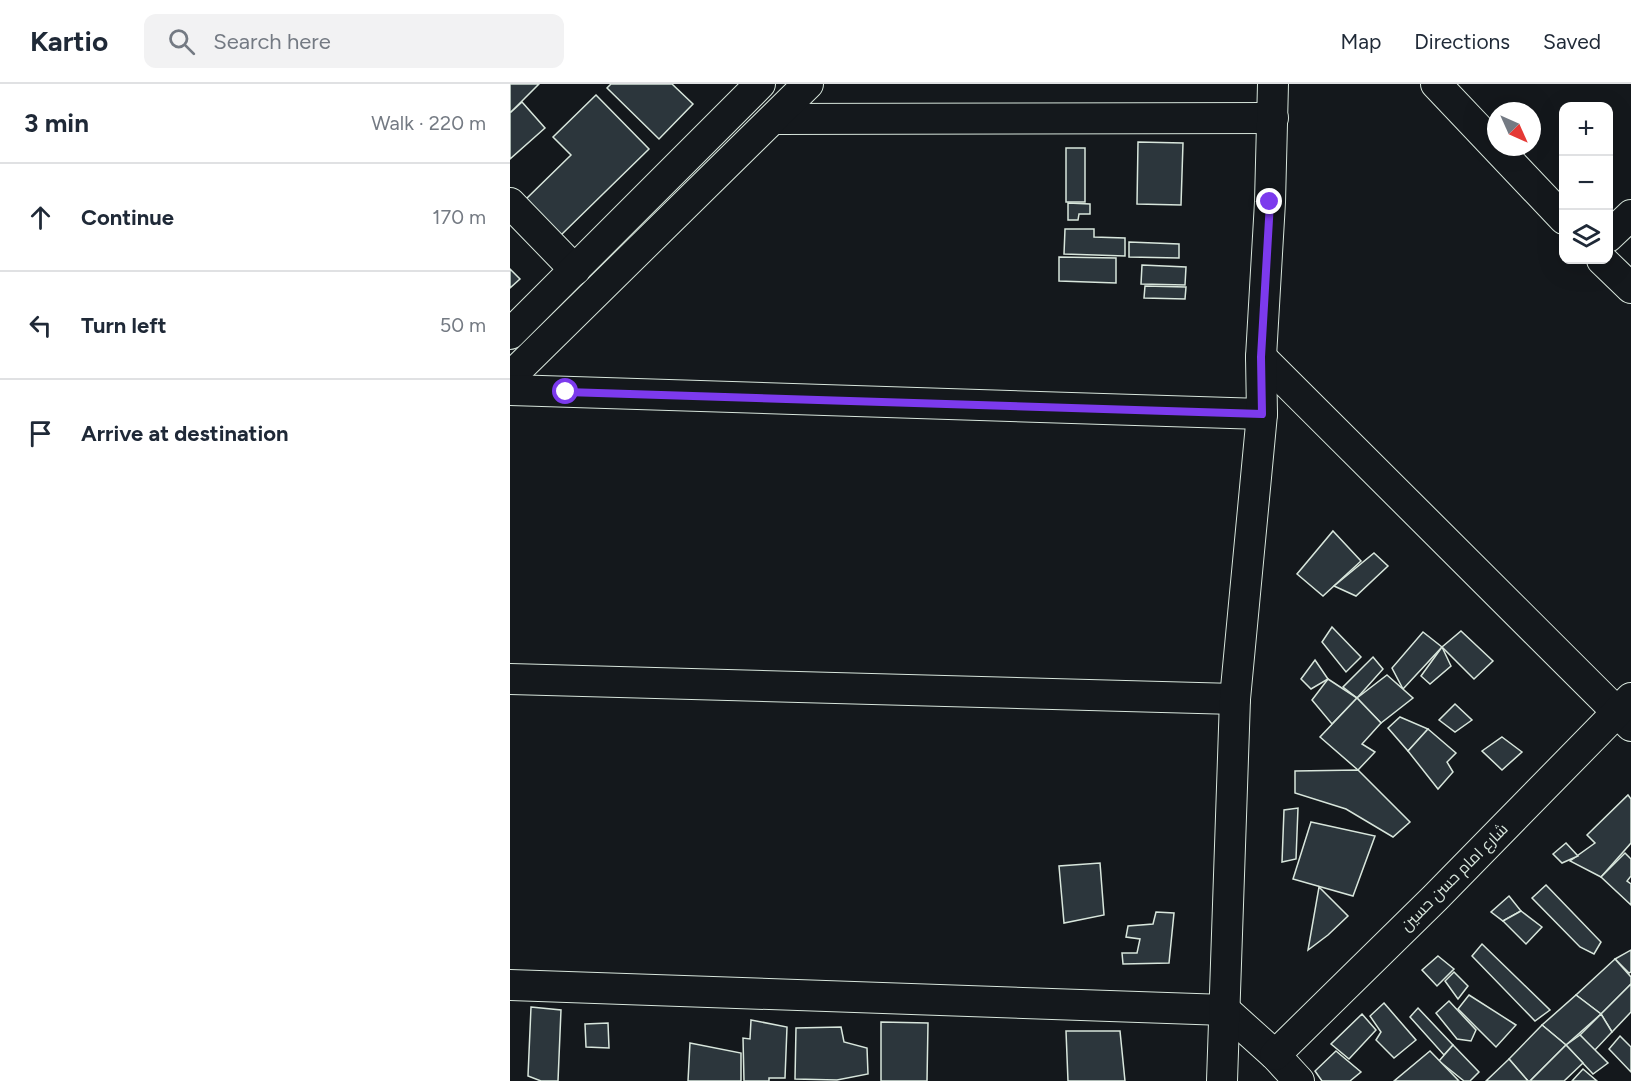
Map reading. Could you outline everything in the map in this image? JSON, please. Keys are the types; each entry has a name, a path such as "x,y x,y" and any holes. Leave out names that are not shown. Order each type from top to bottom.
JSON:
{"street":[{"path":"510,334 760,84"},
{"path":"510,377 808,84"},
{"path":"1222,1081 1235,699 1262,414 1261,357 1273,84"},
{"path":"1436,84 1559,215"},
{"path":"774,119 1273,118"},
{"path":"510,203 575,270"},
{"path":"1613,232 1631,215"},
{"path":"1606,264 1631,288"},
{"path":"1261,357 1626,712"},
{"path":"510,390 1262,414"},
{"path":"510,679 1235,699"},
{"name":"شارع امام حسن حسين","path":"1275,1055 1626,712"},
{"path":"510,985 1225,1010 1275,1055 1299,1081"}],"building":[{"path":"510,84 539,84 510,113"},
{"path":"611,84 672,84 693,104 659,139 607,88"},
{"path":"596,95 649,149 560,236 525,200 571,155 553,137"},
{"path":"522,102 545,128 510,159 510,113"},
{"path":"1138,142 1183,143 1181,205 1137,204"},
{"path":"1066,148 1085,148 1085,202 1066,202"},
{"path":"1068,203 1090,204 1090,214 1079,214 1078,220 1068,220"},
{"path":"1065,229 1094,229 1094,237 1125,238 1125,256 1064,254"},
{"path":"1129,242 1179,244 1179,258 1129,257"},
{"path":"1059,257 1116,258 1116,283 1059,281"},
{"path":"1142,265 1186,267 1185,285 1141,284"},
{"path":"510,269 520,279 510,288"},
{"path":"1145,286 1186,287 1185,299 1144,298"},
{"path":"1333,531 1361,561 1323,596 1297,574"},
{"path":"1374,553 1388,566 1356,596 1334,586"},
{"path":"1332,627 1361,657 1346,672 1322,642"},
{"path":"1461,631 1493,661 1474,679 1442,647"},
{"path":"1423,632 1442,647 1403,689 1392,668"},
{"path":"1442,647 1451,666 1430,684 1421,676"},
{"path":"1373,657 1383,669 1357,698 1343,687"},
{"path":"1315,660 1328,679 1311,689 1301,679"},
{"path":"1387,675 1413,698 1381,723 1357,698"},
{"path":"1328,679 1357,698 1332,724 1312,700"},
{"path":"1357,698 1381,723 1362,744 1375,752 1358,770 1320,737"},
{"path":"1455,704 1472,720 1455,732 1439,720"},
{"path":"1400,717 1428,729 1408,751 1388,728"},
{"path":"1428,729 1456,753 1447,762 1453,772 1438,789 1408,751"},
{"path":"1502,737 1522,752 1502,770 1482,751"},
{"path":"1358,770 1410,822 1393,837 1346,809 1295,793 1295,771"},
{"path":"1628,795 1631,799 1631,843 1601,877 1570,861 1595,843 1587,835"},
{"path":"1298,808 1296,859 1282,862 1284,810"},
{"path":"1311,822 1375,836 1353,896 1293,879"},
{"path":"1566,843 1578,856 1562,863 1553,854"},
{"path":"1625,853 1631,859 1631,876 1627,881 1631,884 1631,905 1601,877"},
{"path":"1100,863 1104,915 1064,923 1059,866"},
{"path":"1546,885 1601,942 1594,954 1580,947 1532,898"},
{"path":"1319,887 1348,916 1308,950"},
{"path":"1509,896 1521,911 1503,921 1491,912"},
{"path":"1521,911 1542,927 1526,944 1503,921"},
{"path":"1156,912 1174,913 1169,963 1123,964 1122,953 1137,953 1140,939 1126,937 1128,926 1153,924"},
{"path":"1482,944 1550,1010 1535,1021 1472,956"},
{"path":"1631,950 1631,972 1629,973 1615,959"},
{"path":"1438,956 1454,969 1437,986 1422,970"},
{"path":"1615,959 1631,977 1631,984 1601,1014 1576,995"},
{"path":"1454,972 1468,986 1458,999 1445,981"},
{"path":"1631,984 1631,1012 1612,1032 1601,1014"},
{"path":"1469,995 1516,1025 1496,1047 1458,1009"},
{"path":"1576,995 1601,1014 1566,1045 1542,1025"},
{"path":"1449,1001 1476,1030 1471,1041 1457,1039 1436,1013"},
{"path":"1384,1003 1416,1040 1394,1058 1376,1040 1381,1032 1370,1016"},
{"path":"531,1007 561,1010 558,1081 541,1081 528,1076"},
{"path":"1418,1008 1453,1045 1444,1055 1410,1017"},
{"path":"1362,1014 1376,1030 1349,1059 1331,1044"},
{"path":"1601,1014 1612,1032 1594,1051 1580,1035"},
{"path":"751,1020 787,1027 785,1078 769,1078 769,1081 744,1081 743,1038 750,1039"},
{"path":"881,1022 928,1023 927,1081 881,1081"},
{"path":"608,1023 609,1048 586,1047 585,1024"},
{"path":"1542,1025 1566,1045 1528,1081 1509,1059"},
{"path":"841,1027 844,1042 867,1048 868,1074 837,1080 795,1079 796,1028"},
{"path":"1066,1031 1120,1031 1125,1081 1068,1081"},
{"path":"1580,1035 1608,1063 1593,1074 1566,1045"},
{"path":"1620,1036 1631,1047 1631,1072 1609,1049"},
{"path":"690,1043 741,1053 741,1081 688,1081"},
{"path":"1453,1045 1479,1072 1470,1081 1464,1081 1439,1061"},
{"path":"1566,1045 1583,1063 1564,1081 1530,1081"},
{"path":"1336,1051 1361,1072 1350,1081 1322,1081 1315,1071"},
{"path":"1430,1051 1459,1081 1394,1081"},
{"path":"1509,1059 1528,1081 1486,1081"},
{"path":"1583,1069 1597,1081 1572,1081"}],"route":[{"path":"566,392 1262,414 1261,357 1270,202"}]}
